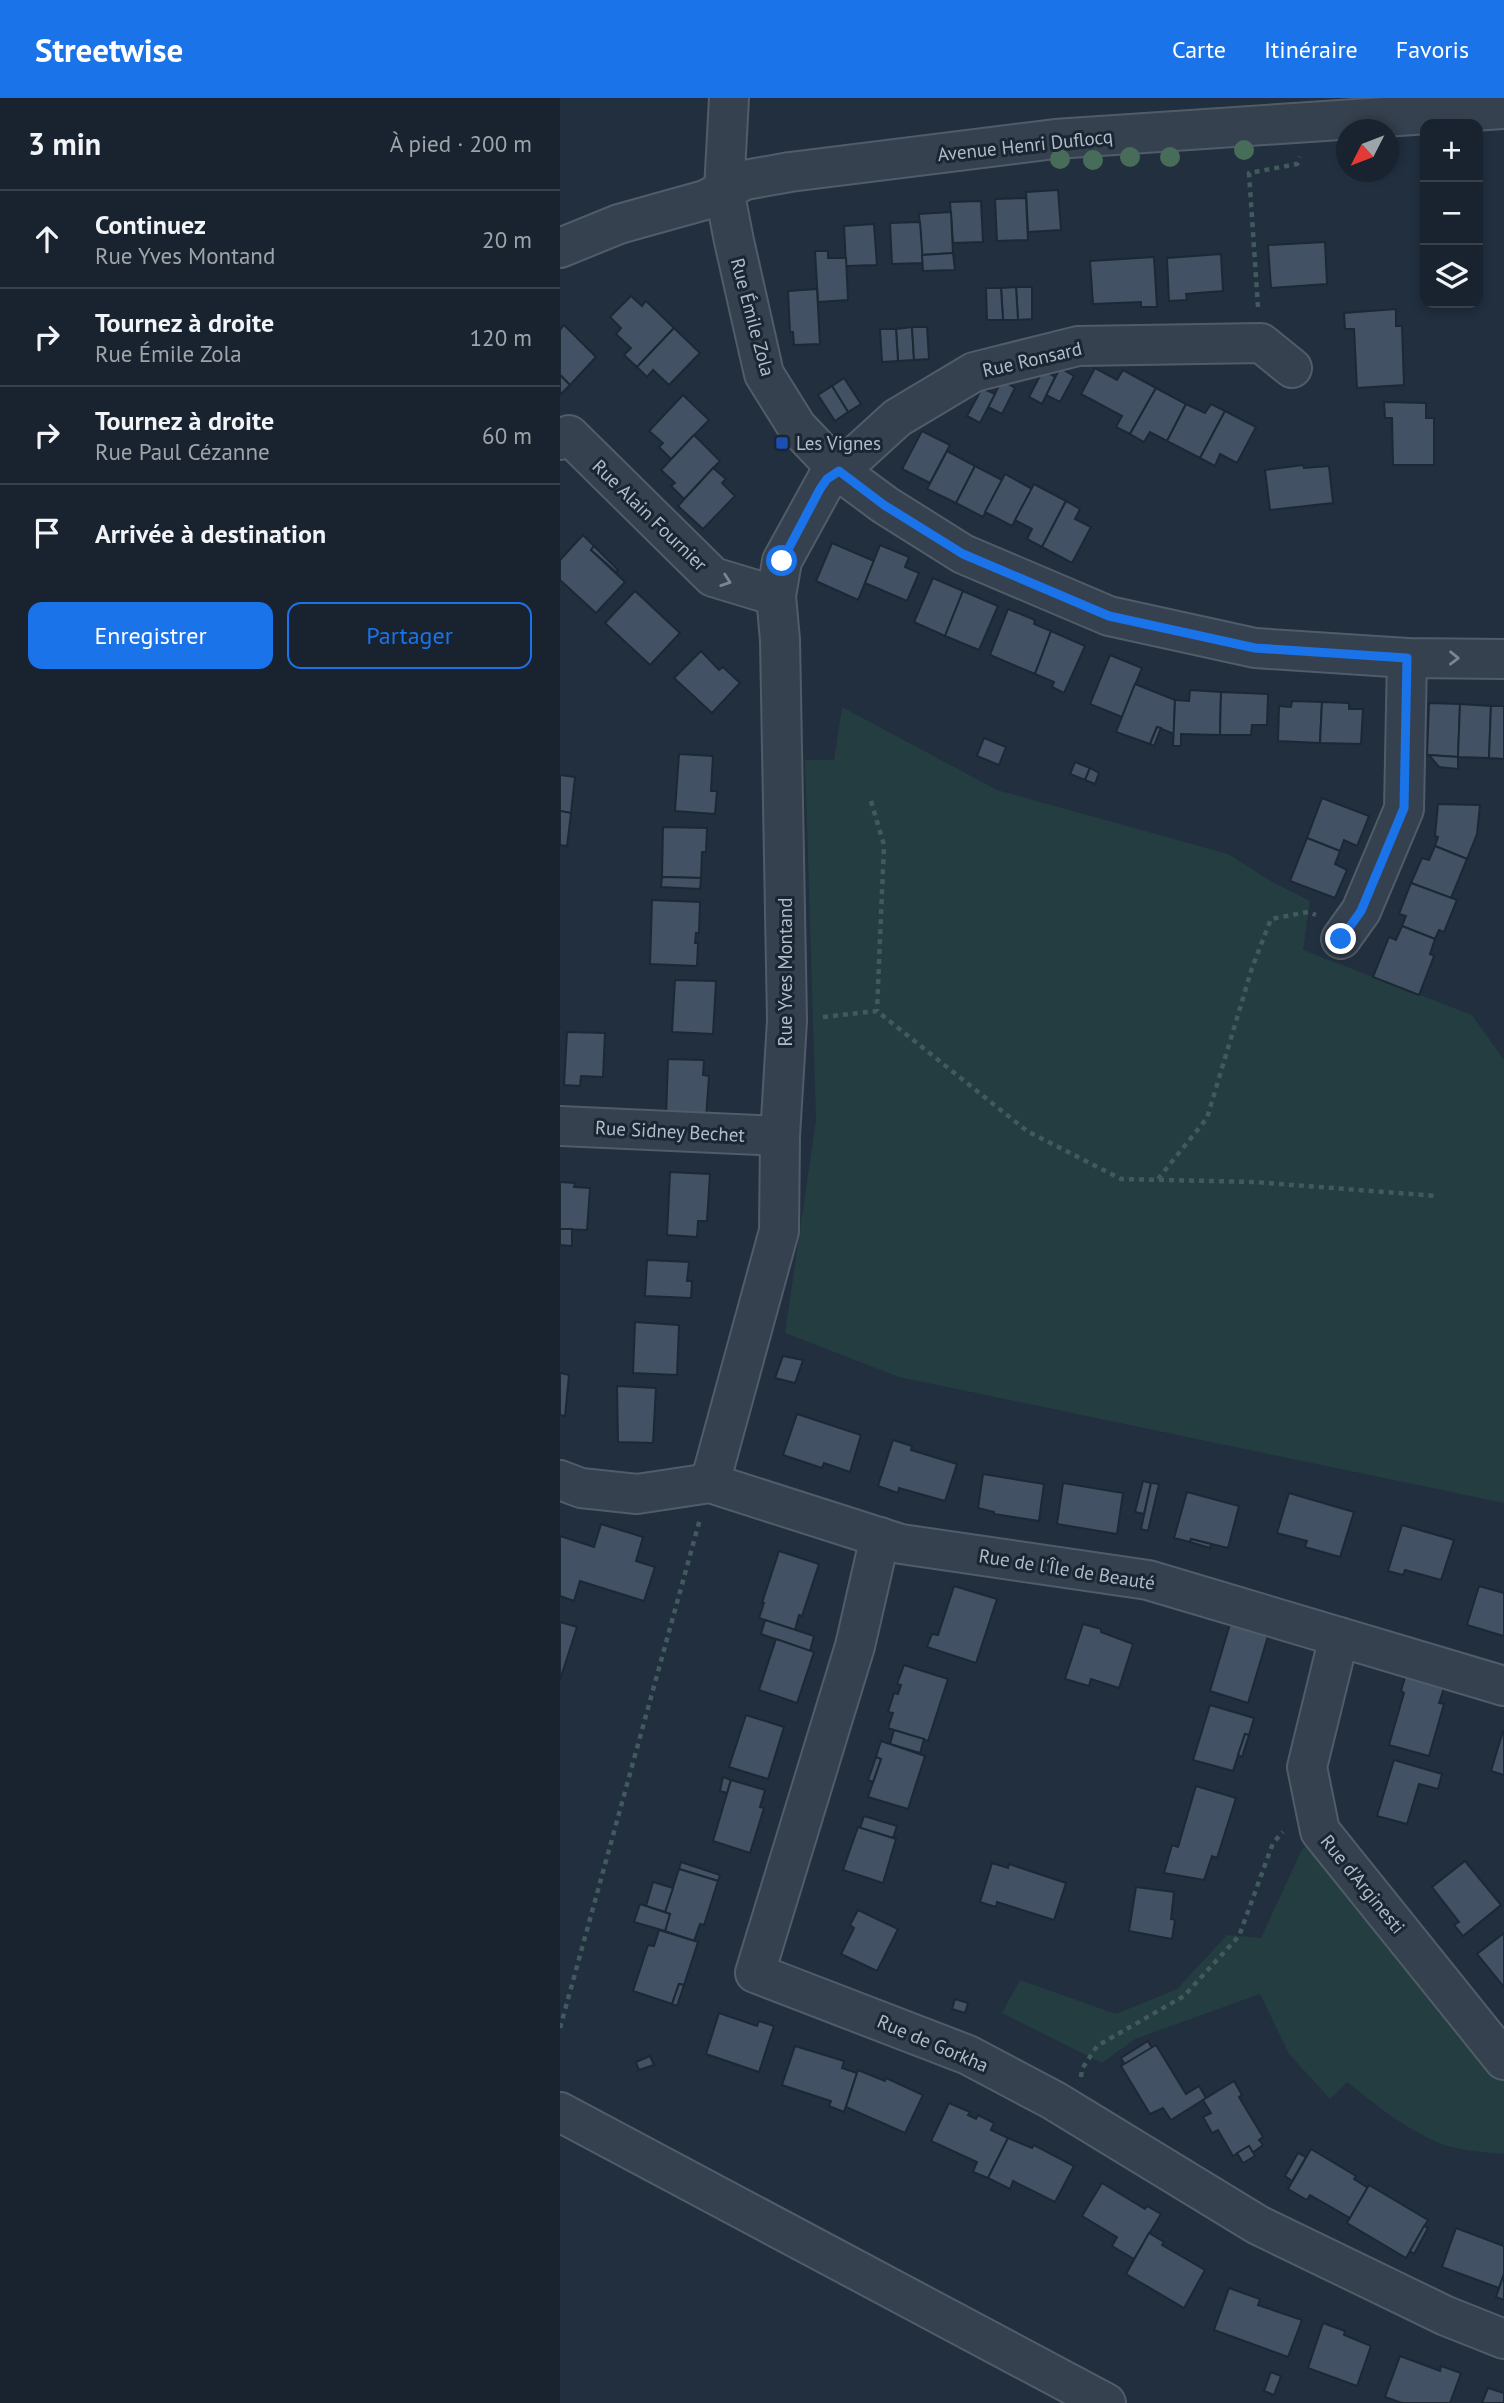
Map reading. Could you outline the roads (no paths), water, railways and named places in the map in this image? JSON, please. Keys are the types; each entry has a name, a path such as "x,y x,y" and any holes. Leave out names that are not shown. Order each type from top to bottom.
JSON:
{"street":[{"name":"Rue Émile Zola","path":"729,98 724,190 764,374 797,427 839,471 884,505 963,554 1109,616 1255,648 1407,658 1504,659"},
{"name":"Avenue Henri Duflocq","path":"560,248 619,225 705,200 745,180 790,172 1055,139 1504,109"},
{"name":"Rue Ronsard","path":"839,471 897,418 974,372 1078,346 1261,343 1292,368"},
{"name":"Rue Alain Fournier","path":"564,438 713,577 776,596"},
{"name":"Rue Yves Montand","path":"710,1483 779,1230 780,1136 787,1021 780,640 776,596 782,561 820,489 827,479 839,471"},
{"path":"1345,934 1361,911 1404,808 1407,658"},
{"name":"Rue Sidney Bechet","path":"560,1126 780,1136"},
{"path":"560,1480 581,1488 637,1494 710,1483"},
{"name":"Rue de l'Île de Beauté","path":"710,1483 901,1544 1148,1580 1504,1685"},
{"name":"Rue de Gorkha","path":"880,1537 855,1646 755,1973 968,2055 1072,2112 1258,2225 1446,2316 1504,2339"},
{"name":"Rue d'Arginesti","path":"1339,1637 1307,1767 1320,1831 1504,2060"},
{"path":"560,2112 1106,2403"}],"place":[{"name":"Les Vignes","path":"782,443"}]}
